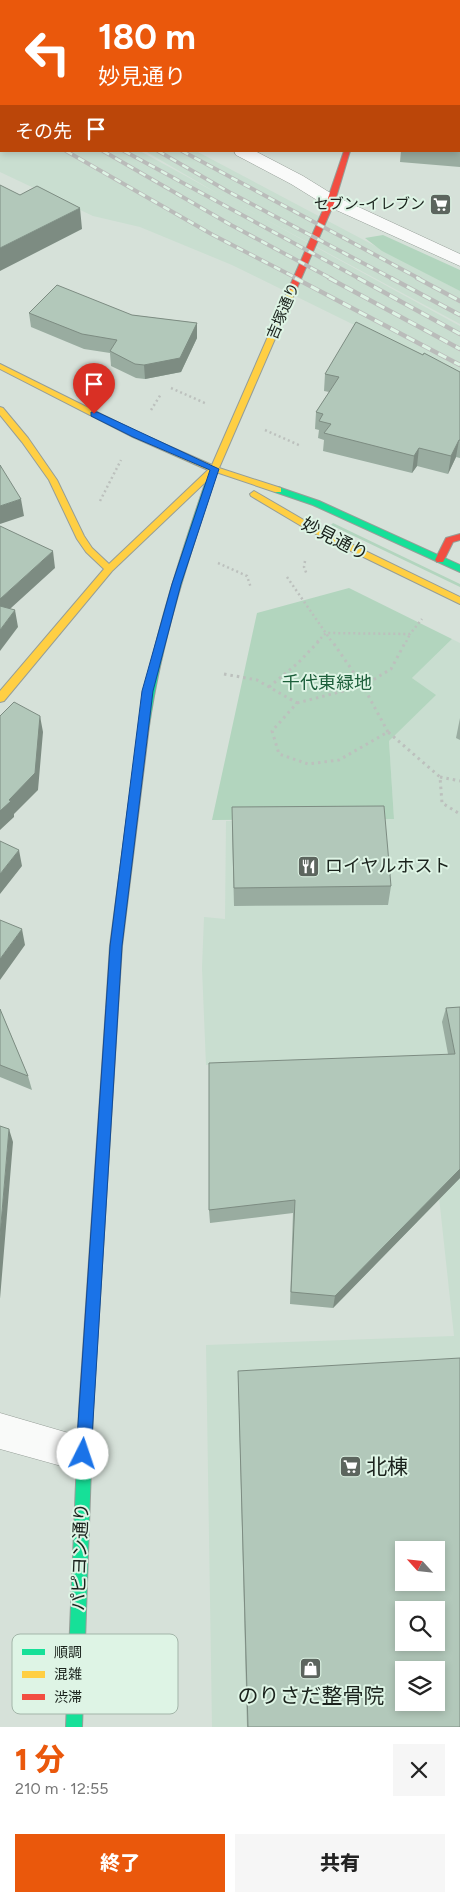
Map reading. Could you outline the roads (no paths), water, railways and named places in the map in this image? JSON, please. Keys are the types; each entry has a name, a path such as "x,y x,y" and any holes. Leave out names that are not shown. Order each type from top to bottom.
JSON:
{"main road":[{"name":"吉塚通り","path":"214,469 331,201 347,152"},
{"name":"妙見通り","path":"0,366 125,430 214,469 316,503 460,569"},
{"path":"0,410 25,440 53,480 80,537 89,550 109,570"},
{"name":"妙見通り","path":"214,469 311,528 460,601"},
{"path":"0,698 109,570 214,469"},
{"name":"パピヨン通り","path":"77,1634 83,1454 116,946 148,691 176,584 214,469"},
{"path":"440,560 449,540 460,537"},
{"name":"パピヨン通り","path":"74,1714 74,1727"}],"street":[{"path":"244,152 331,201 460,262"},
{"path":"0,1430 83,1454"}],"railway":[{"path":"68,152 213,235 298,279"},
{"path":"105,152 231,225 332,279"},
{"path":"126,152 360,279"},
{"path":"160,152 229,192 393,279"},
{"path":"184,152 420,279"},
{"path":"295,278 460,365"},
{"path":"329,278 460,349"},
{"path":"358,278 460,334"},
{"path":"391,278 460,315"},
{"path":"417,278 460,301"}],"place":[{"name":"セブン-イレブン","path":"441,204"},
{"name":"ロイヤルホスト","path":"309,866"},
{"name":"北棟","path":"350,1466"},
{"name":"のりさだ整骨院","path":"311,1668"}],"park label":[{"name":"千代東緑地","path":"327,683"}]}
